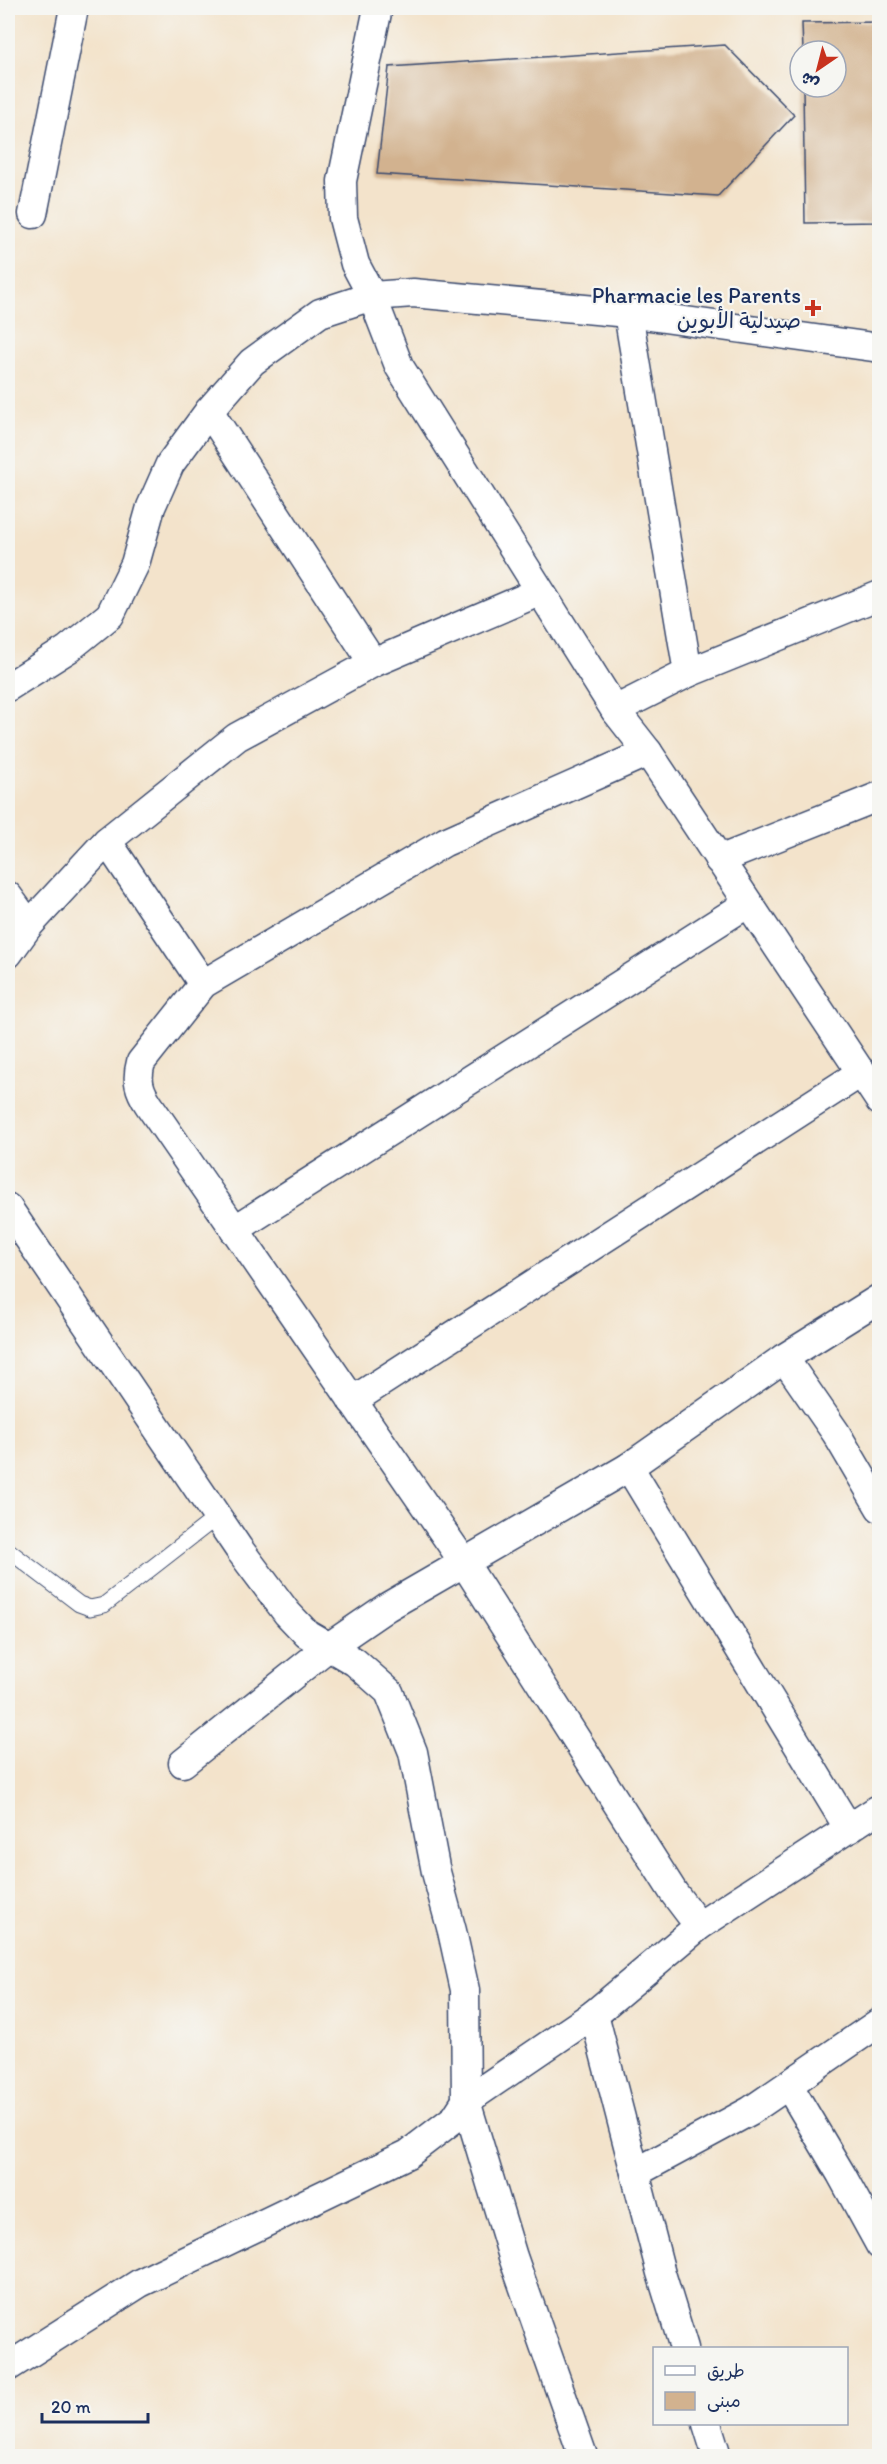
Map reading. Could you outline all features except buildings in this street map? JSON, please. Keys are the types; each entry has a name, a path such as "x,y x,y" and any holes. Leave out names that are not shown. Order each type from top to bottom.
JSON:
{"street":[{"path":"33,214 74,8"},
{"path":"378,8 342,181 343,218 355,264 372,296 399,366 615,710 648,752 747,904 862,1072 879,1101"},
{"path":"8,687 68,649 110,615 135,564 151,507 170,464 209,411 252,362 320,313 372,296 413,293 627,313 879,348"},
{"path":"627,313 688,673"},
{"path":"209,411 373,663"},
{"path":"8,954 29,925 107,841 237,737 373,663 539,592"},
{"path":"615,710 688,673 879,595"},
{"path":"648,752 445,842 203,984 141,1062 137,1077 140,1090 149,1105 463,1561 674,1893 699,1926"},
{"path":"719,861 879,796"},
{"path":"107,841 203,984"},
{"path":"8,896 29,925"},
{"path":"234,1230 747,904"},
{"path":"352,1401 862,1072"},
{"path":"8,1209 217,1517 287,1613 307,1634 327,1648 355,1662 389,1692 413,1752 436,1872 453,1931 465,1990 466,2101 513,2257 583,2457"},
{"path":"183,1763 327,1648 463,1561 629,1467 784,1358 879,1298"},
{"path":"784,1358 836,1433 879,1508"},
{"path":"629,1467 849,1829"},
{"path":"8,2367 140,2283 408,2154 454,2118 466,2101 594,2014 699,1926 879,1808"},
{"path":"594,2014 683,2347"},
{"path":"635,2172 719,2129 789,2086 879,2022"},
{"path":"789,2086 841,2174 879,2245"},
{"path":"707,2425 717,2457"}],"lane":[{"path":"8,1550 79,1604 90,1608 104,1605 217,1517"}],"place":[{"name":"Pharmacie les Parents صيدلية الأبوين","path":"813,308"}]}
